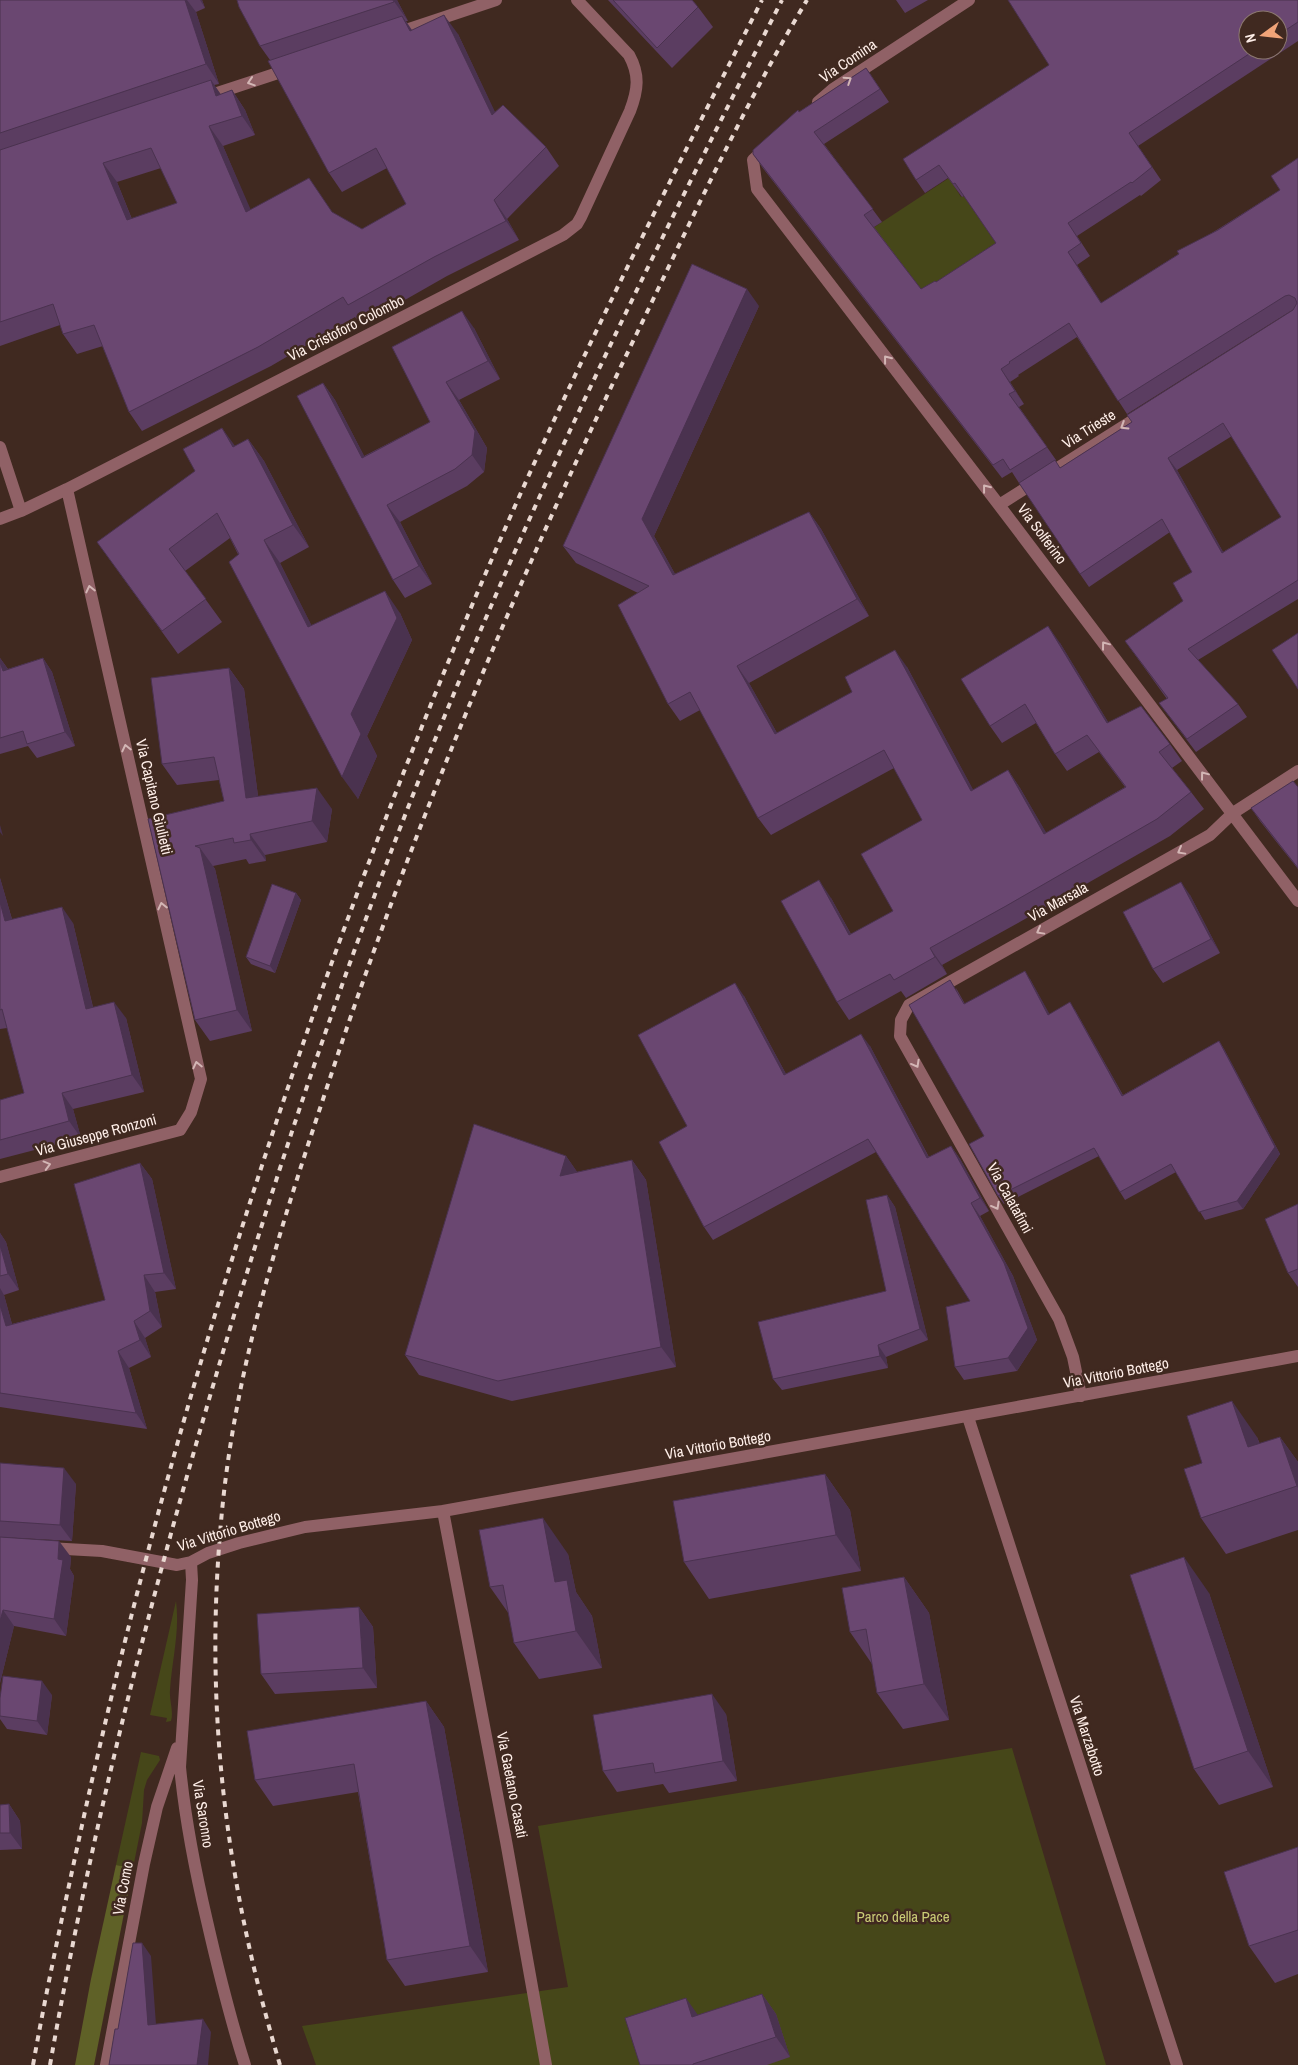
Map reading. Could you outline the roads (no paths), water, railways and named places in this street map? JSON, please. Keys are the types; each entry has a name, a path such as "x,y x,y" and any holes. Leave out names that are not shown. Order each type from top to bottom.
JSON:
{"street":[{"path":"384,38 496,0"},
{"name":"Via Cristoforo Colombo","path":"0,519 67,489 563,235 577,224 636,95 636,71 629,55 577,0"},
{"name":"Via Comina","path":"812,108 833,89 969,0"},
{"path":"197,100 300,66"},
{"name":"Via Solferino","path":"778,137 753,160 757,189 1234,813 1298,901"},
{"name":"Via Trieste","path":"999,505 1159,404"},
{"path":"0,447 21,511"},
{"name":"Via Capitano Giulietti","path":"67,489 201,1079 191,1112"},
{"name":"Via Marsala","path":"901,1020 908,1005 1210,835 1234,813 1298,771"},
{"name":"Via Calatafimi","path":"901,1020 900,1036 1059,1319 1073,1357 1080,1396"},
{"name":"Via Giuseppe Ronzoni","path":"0,1178 180,1130 191,1112"},
{"name":"Via Vittorio Bottego","path":"37,1547 102,1551 145,1560 177,1564 191,1562 239,1543 305,1527 443,1511 1298,1356"},
{"name":"Via Marzabotto","path":"968,1417 1177,2065"},
{"name":"Via Gaetano Casati","path":"443,1511 506,1841 546,2065"},
{"name":"Via Saronno","path":"191,1562 189,1643 180,1767 187,1823 216,1962 245,2065"},
{"name":"Via Como","path":"106,2065 144,1864 157,1806 177,1748 182,1719"}],"railway":[{"path":"33,2065 84,1816 123,1648 167,1481 215,1315 267,1150 323,987 383,825 447,665 515,506 604,315 762,0"},
{"path":"50,2065 97,1829 154,1595 225,1344 317,1056 385,866 497,592 574,421 697,168 782,0"},
{"path":"280,2065 261,1997 233,1863 218,1729 215,1661 216,1592 221,1522 228,1461 251,1343 282,1227 338,1054 404,870 476,689 554,510 677,249 739,123 807,0"}],"park label":[{"name":"Parco della Pace","path":"903,1917"}]}
